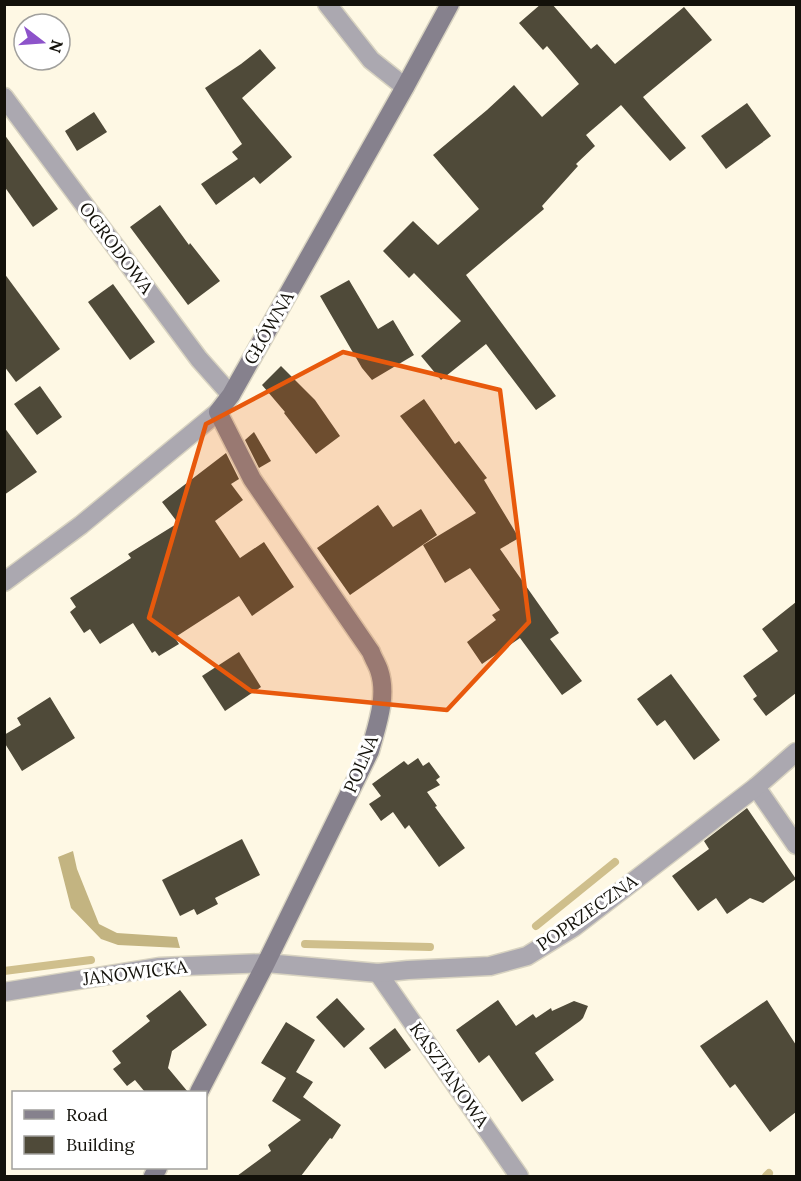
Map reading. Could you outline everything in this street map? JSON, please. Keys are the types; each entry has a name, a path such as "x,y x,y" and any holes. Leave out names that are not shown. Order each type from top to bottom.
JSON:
{"street":[{"path":"327,4 371,60 405,87"},
{"name":"GŁÓWNA","path":"4,582 81,525 218,412 231,395 450,4"},
{"name":"OGRODOWA","path":"4,98 198,359 231,395"},
{"name":"POLNA","path":"200,1091 266,963 370,751 380,713 383,688 379,670 371,652 252,479 218,412"},
{"name":"POPRZECZNA","path":"266,963 378,973 490,966 526,956 574,927 756,787 796,752"},
{"path":"756,787 796,845"},
{"name":"JANOWICKA","path":"4,992 159,967 266,963"},
{"name":"KASZTANOWA","path":"378,973 519,1176"}],"highlighted area":[{"path":"343,352 500,390 529,622 447,710 251,691 149,618 206,424"}],"shaded area":[{"path":"73,851 77,869 99,924 117,933 177,937 180,948 118,945 101,939 71,908 58,857"}],"building":[{"path":"541,4 552,4 591,49 597,44 615,64 684,7 712,40 643,97 686,148 670,161 621,105 586,135 595,146 576,164 578,166 542,206 544,209 466,275 556,396 536,410 486,344 441,380 421,356 461,321 414,273 409,278 383,251 413,221 438,245 479,209 433,155 514,85 542,117 579,84 547,46 543,50 519,23"},
{"path":"260,49 276,68 242,98 292,157 260,184 254,177 216,205 201,184 238,159 232,152 242,144 205,88"},
{"path":"747,103 771,136 726,169 701,136"},
{"path":"94,112 107,132 77,151 65,131"},
{"path":"4,134 58,209 33,227 4,186"},
{"path":"160,205 189,245 190,243 220,281 188,305 130,227"},
{"path":"4,273 60,349 16,382 4,366"},
{"path":"349,280 378,329 393,320 414,355 372,380 362,368 320,296"},
{"path":"113,284 155,342 130,360 88,302"},
{"path":"281,366 315,400 340,436 316,454 262,385"},
{"path":"40,386 62,417 37,435 14,404"},
{"path":"424,399 455,444 459,441 487,478 484,480 519,538 500,549 559,633 550,639 582,681 562,695 520,638 482,664 467,642 496,620 492,615 500,610 470,568 445,583 423,545 476,513 400,416"},
{"path":"4,427 37,472 4,495"},
{"path":"254,432 271,461 259,468 245,440"},
{"path":"226,453 239,479 231,484 243,500 215,521 240,558 264,542 294,587 252,616 239,596 177,636 175,638 179,644 159,656 155,651 152,653 133,623 100,644 90,629 84,633 70,612 76,607 70,598 131,558 128,554 178,523 162,502"},
{"path":"378,505 393,527 421,509 437,535 350,595 317,548"},
{"path":"796,602 796,693 766,716 753,699 757,696 743,676 778,651 762,629"},
{"path":"239,652 261,687 225,711 202,676"},
{"path":"671,674 720,740 694,760 665,720 657,726 637,699"},
{"path":"50,697 75,738 22,771 4,742 4,735 21,725 17,718"},
{"path":"418,758 423,766 429,762 440,777 436,780 440,785 427,792 437,806 435,807 465,848 439,867 409,825 405,829 393,812 381,821 369,804 381,796 372,784 404,761 408,765"},
{"path":"747,808 796,879 763,903 750,898 727,914 716,898 698,911 672,876 709,849 704,841"},
{"path":"242,839 260,875 215,898 218,904 197,915 194,909 180,916 162,880"},
{"path":"180,990 207,1025 172,1051 168,1068 187,1091 144,1091 135,1080 127,1086 113,1069 121,1063 112,1051 150,1021 146,1016"},
{"path":"337,998 365,1029 344,1048 316,1017"},
{"path":"498,1000 516,1026 533,1014 536,1018 551,1008 552,1011 574,1001 588,1006 580,1021 535,1053 554,1080 522,1102 489,1055 479,1063 456,1030"},
{"path":"767,1000 796,1045 796,1112 770,1132 735,1084 730,1088 700,1046"},
{"path":"286,1022 315,1040 296,1072 313,1082 303,1097 341,1125 301,1176 237,1176 271,1151 268,1145 301,1120 272,1101 286,1078 261,1063"},
{"path":"395,1028 411,1050 385,1069 369,1048"}],"waterway":[{"path":"536,926 615,862"},
{"path":"305,944 430,947"},
{"path":"4,971 91,960"},
{"path":"766,1176 769,1173"}]}
